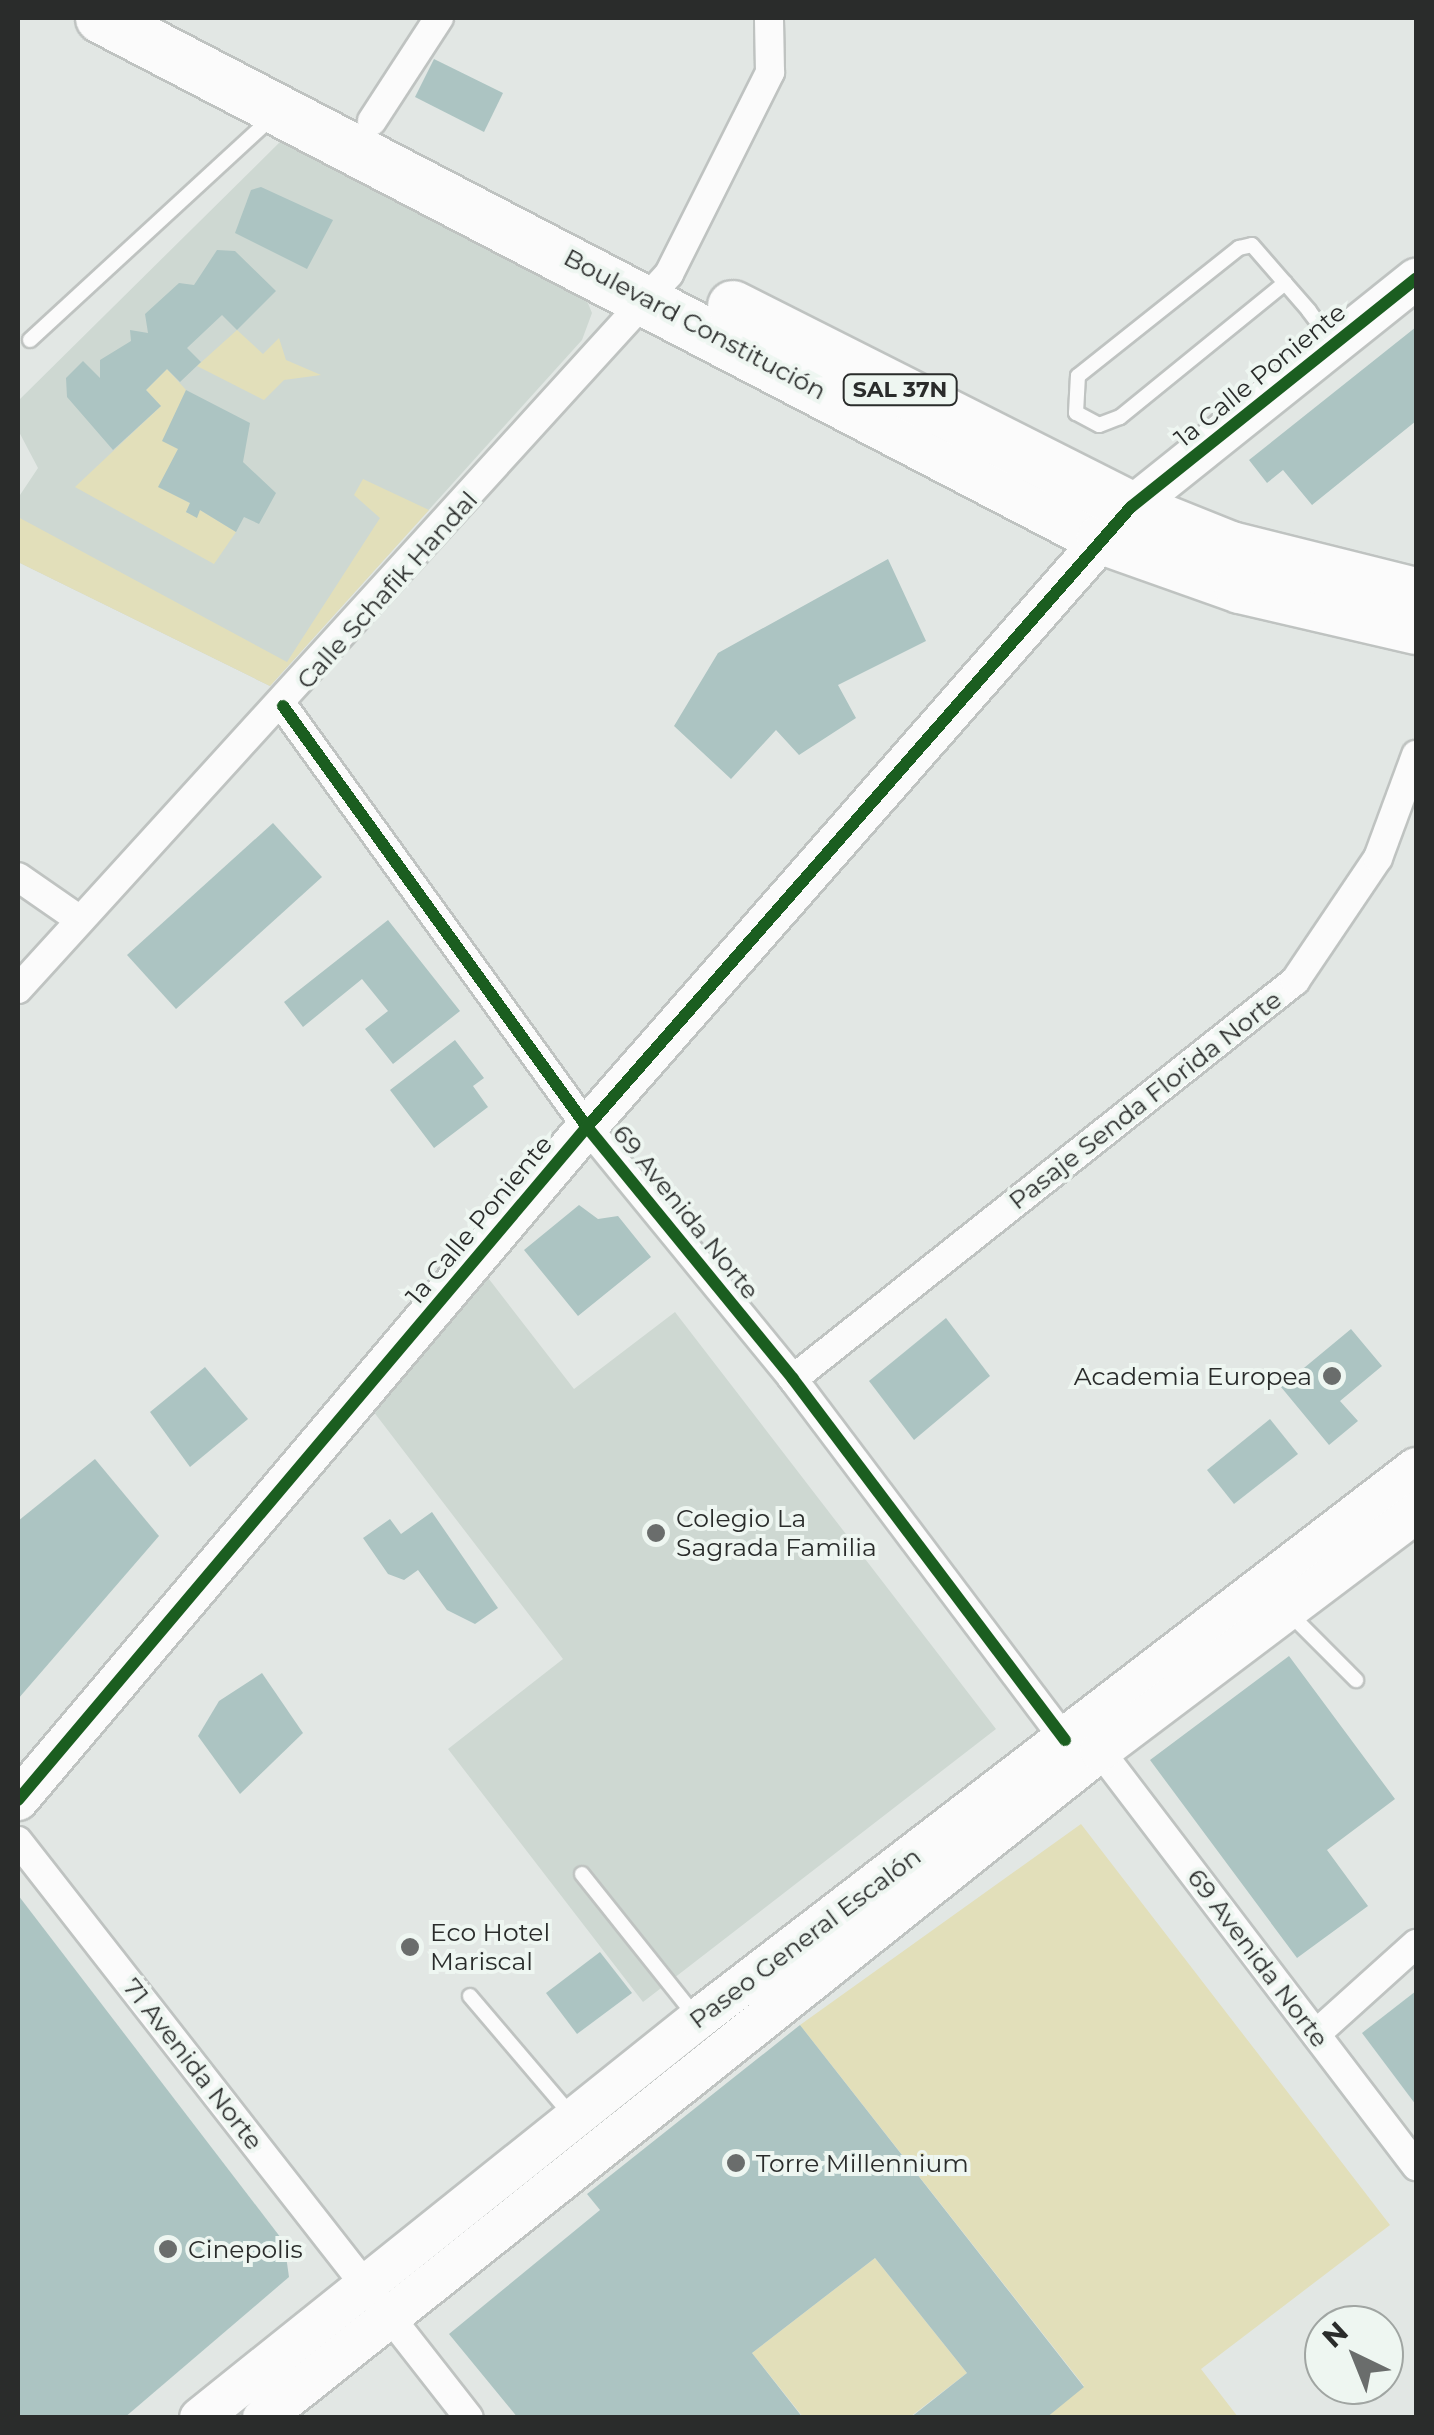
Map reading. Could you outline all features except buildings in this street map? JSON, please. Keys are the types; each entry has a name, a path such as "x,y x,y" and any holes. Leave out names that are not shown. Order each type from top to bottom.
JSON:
{"highway":[{"name":"Boulevard Constitución","path":"101,18 282,109 658,286 1240,588 1416,629"},
{"name":"Boulevard Constitución","path":"177,18 372,121 658,286"},
{"name":"Boulevard Constitución","path":"1117,523 1416,593"}],"main road":[{"name":"1a Calle Poniente","path":"18,1800 587,1127 1117,523 1416,278"},
{"name":"Paseo General Escalón","path":"200,2418 382,2301 439,2279 778,2005 1082,1745 1416,1468"},
{"name":"Paseo General Escalón","path":"263,2418 574,2117 698,2019 1082,1745 1285,1609 1416,1512"}],"street":[{"path":"372,121 439,18"},
{"name":"Calle Schafik Handal","path":"18,988 282,706 658,286 770,72 768,18"},
{"name":"69 Avenida Norte","path":"282,706 587,1127 1316,2034 1416,2166"},
{"name":"Pasaje Senda Florida Norte","path":"793,1379 1295,981 1378,858 1416,756"},
{"path":"18,877 80,920"},
{"name":"71 Avenida Norte","path":"18,1841 470,2418"},
{"path":"1316,2034 1416,1944"}],"lane":[{"path":"30,340 282,109"},
{"path":"1285,283 1120,417 1098,425 1076,413 1078,376 1225,254 1252,245 1285,283 1334,344"},
{"path":"1285,1609 1356,1680"},
{"path":"582,1874 698,2019"},
{"path":"470,1996 574,2117"}],"shaded area":[{"path":"286,136 585,296 592,313 582,340 270,686 18,562 18,498 38,468 18,430 18,401"},
{"path":"237,330 263,354 279,338 286,360 321,375 284,380 264,400 197,366"},
{"path":"167,369 186,390 163,441 178,449 159,487 190,503 186,513 200,510 236,532 214,564 75,487 161,406 146,390"},
{"path":"363,479 429,510 270,686 18,562 18,517 287,662 380,518 354,495"},
{"name":"Colegio La Sagrada Familia","path":"482,1270 574,1389 675,1312 996,1729 643,2002 448,1749 563,1659 370,1407"},
{"path":"1081,1824 1390,2225 1201,2369 1238,2417 1046,2417 1084,2386 800,2025"},
{"path":"875,2258 967,2373 910,2417 803,2417 752,2353"}],"cycle path":[{"path":"18,1800 587,1127 1131,507 1416,279"},
{"path":"283,706 587,1127 793,1379 1065,1740"}],"place":[{"name":"Academia Europea","path":"1332,1376"},
{"name":"Colegio La Sagrada Familia","path":"656,1533"},
{"name":"Eco Hotel Mariscal","path":"410,1947"},
{"name":"Torre Millennium","path":"736,2163"},
{"name":"Cinepolis","path":"168,2249"}]}
